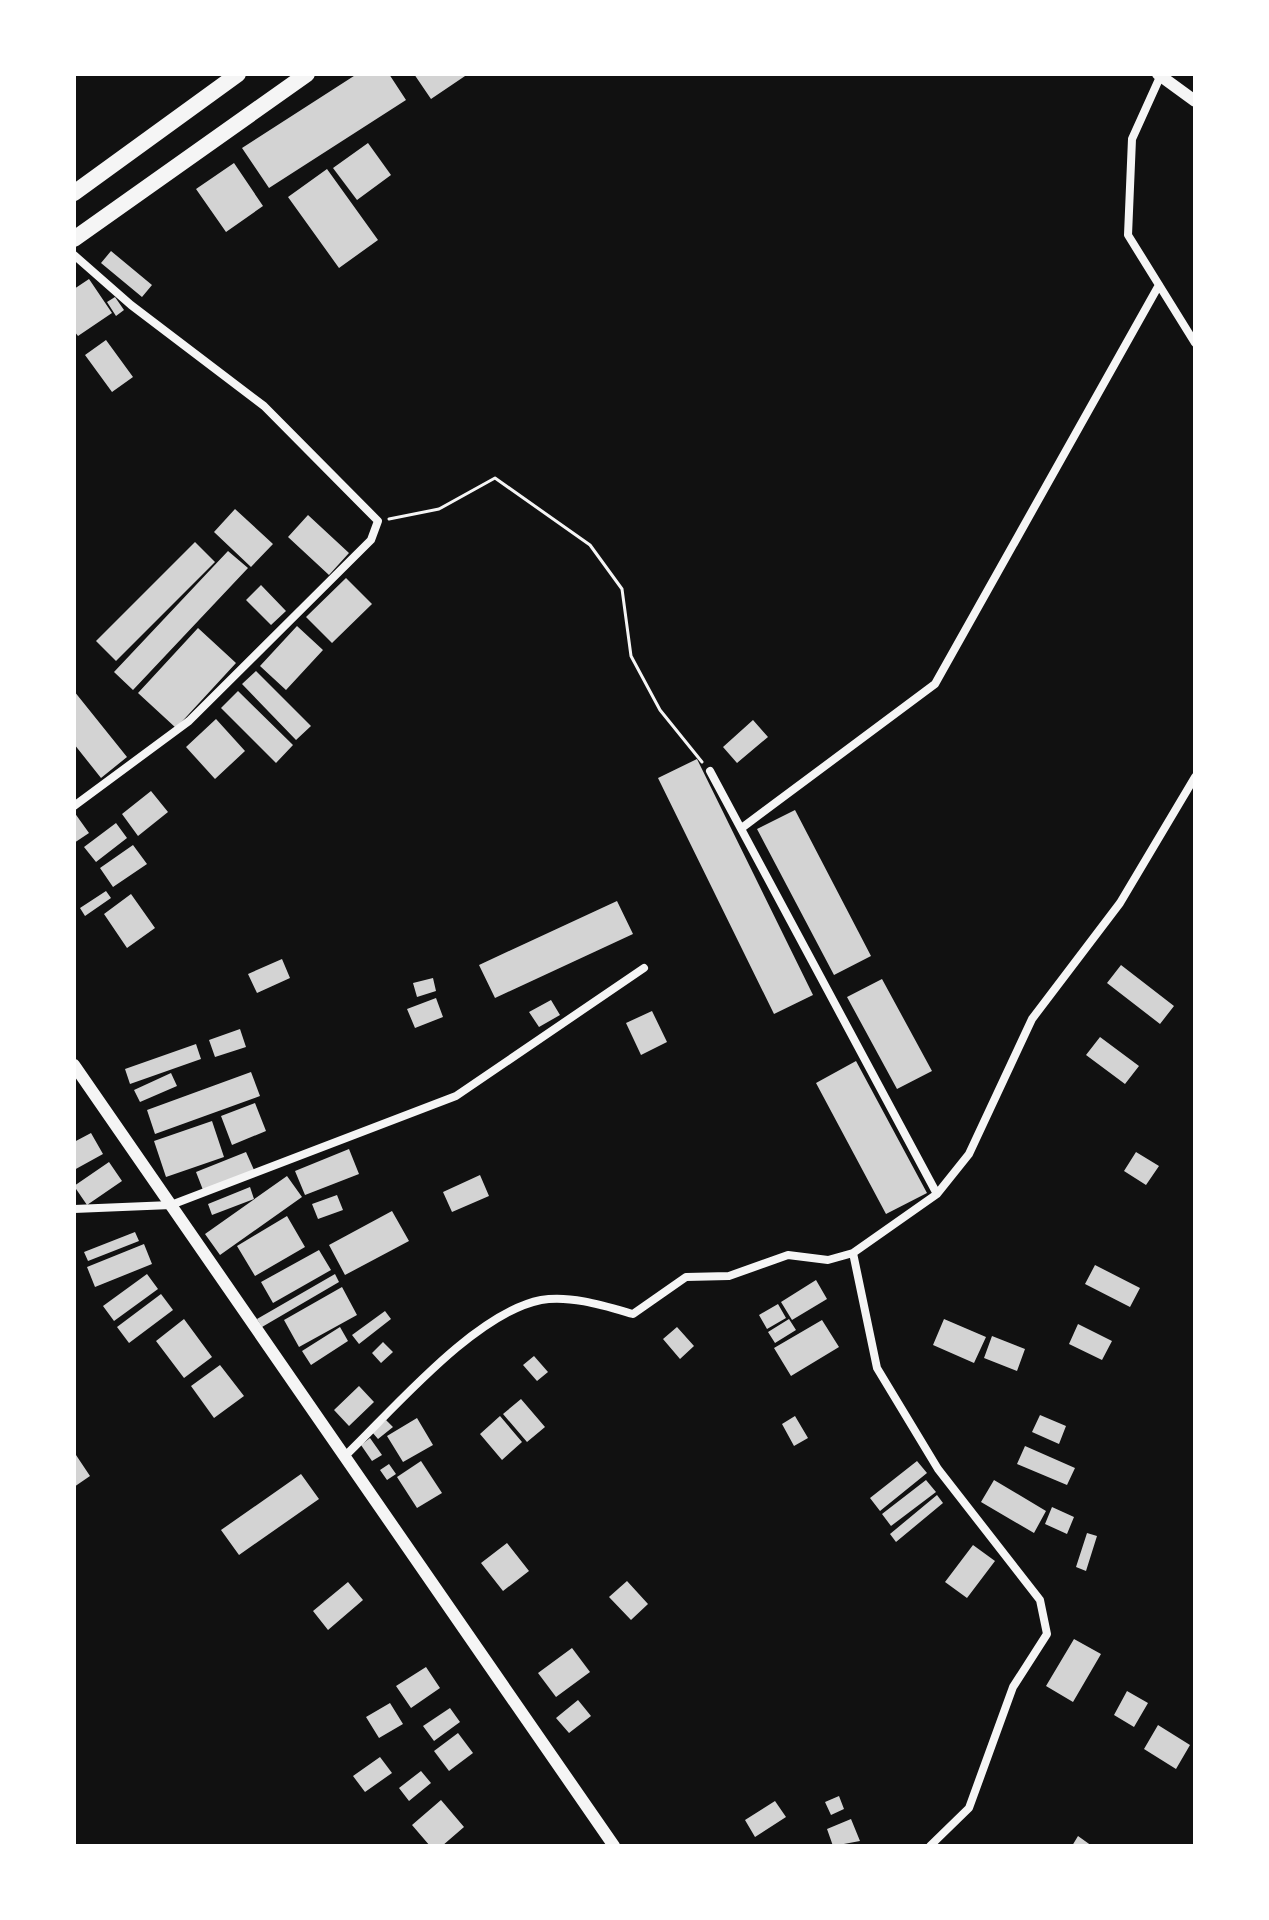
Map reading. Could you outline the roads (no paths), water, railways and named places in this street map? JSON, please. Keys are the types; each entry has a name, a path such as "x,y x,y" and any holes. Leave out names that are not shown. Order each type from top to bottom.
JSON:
{"highway":[{"path":"74,193 238,74"},
{"path":"74,239 307,74"}],"street":[{"path":"1195,101 1159,75 1132,139 1128,235 1195,343"},
{"path":"74,255 131,305 264,406 378,521 371,540 189,721 74,806"},
{"path":"743,827 935,684 1159,285"},
{"path":"710,771 743,827 937,1194"},
{"path":"345,1456 484,1324 542,1300 591,1302 633,1314 686,1277 729,1276 788,1255 828,1260 853,1253 937,1194 969,1154 1032,1019 1120,903 1195,777"},
{"path":"74,1209 171,1205 456,1096 644,968"},
{"path":"74,1065 614,1846"},
{"path":"853,1253 877,1368 938,1469 1040,1600 1047,1634 1013,1687 969,1808 930,1846"}]}
